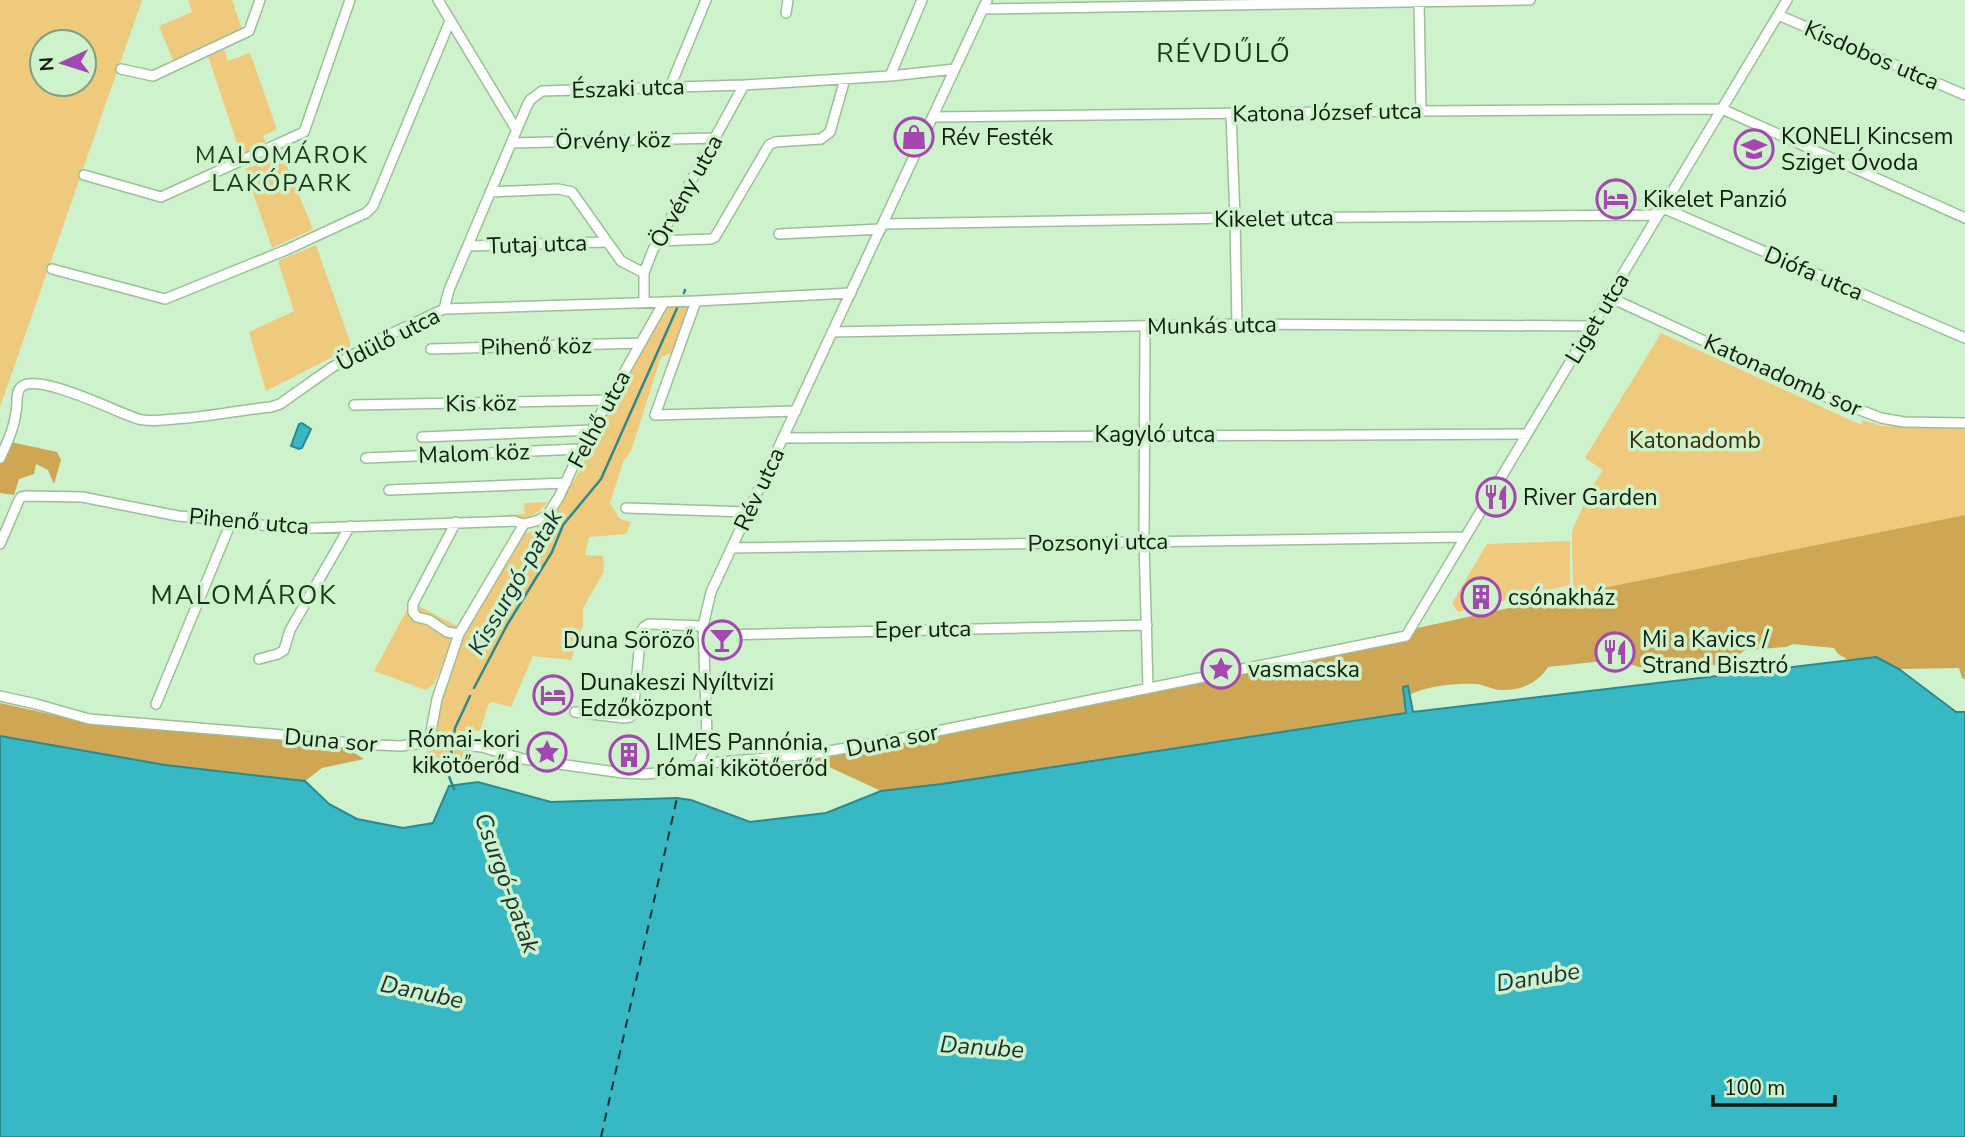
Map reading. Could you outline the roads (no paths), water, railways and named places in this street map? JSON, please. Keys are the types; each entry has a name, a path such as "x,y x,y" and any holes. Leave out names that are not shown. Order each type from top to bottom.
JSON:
{"street":[{"path":"121,69 153,76 249,31 260,0"},
{"path":"84,175 161,197 304,132 350,0"},
{"path":"438,0 516,129"},
{"path":"670,87 706,0"},
{"path":"786,13 788,0"},
{"path":"890,76 922,0"},
{"path":"985,5 1530,0"},
{"name":"Liget utca","path":"1406,636 1787,0"},
{"path":"1419,1 1421,111"},
{"name":"Rév utca","path":"698,764 707,735 704,626 710,592 985,5"},
{"name":"Kisdobos utca","path":"1779,15 1965,95"},
{"path":"52,269 165,299 366,214 373,206 450,21"},
{"name":"Északi utca","path":"444,310 516,129 530,100 542,91 744,85 955,69"},
{"path":"658,242 715,237 769,145 775,142 821,139 830,132 845,79"},
{"name":"Örvény utca","path":"644,302 643,273 744,85"},
{"path":"1722,109 1965,218"},
{"name":"Katona József utca","path":"933,117 1722,109"},
{"path":"1231,114 1237,324"},
{"name":"Örvény köz","path":"511,143 715,138"},
{"path":"490,192 558,189 572,192 621,261 643,273"},
{"name":"Kikelet utca","path":"882,226 1235,218 1652,215 1663,208"},
{"name":"Diófa utca","path":"1663,208 1965,338"},
{"path":"779,234 882,226"},
{"name":"Tutaj utca","path":"468,246 606,242"},
{"name":"Üdülő utca","path":"0,458 11,434 18,390 31,382 57,388 140,420 209,417 271,407 291,398 331,368 378,340 444,310 851,293"},
{"name":"Katonadomb sor","path":"1609,297 1821,394 1881,418 1904,422 1965,423"},
{"path":"696,301 655,415 796,411"},
{"name":"Felhő utca","path":"524,524 548,514 581,449 664,302"},
{"name":"Munkás utca","path":"832,332 1237,324 1592,326"},
{"path":"1145,326 1143,434 1148,688"},
{"name":"Pihenő köz","path":"431,349 640,343"},
{"name":"Kis köz","path":"354,405 609,400"},
{"path":"422,437 592,430"},
{"name":"Kagyló utca","path":"783,438 1527,433"},
{"name":"Malom köz","path":"366,458 581,449"},
{"path":"389,490 566,483"},
{"name":"Pihenő utca","path":"0,544 19,500 25,496 82,497 178,516 285,528 514,520 524,524"},
{"path":"626,508 748,512"},
{"path":"156,704 232,520"},
{"path":"456,522 413,604 412,612 447,632 459,634"},
{"path":"429,742 443,679 459,634 524,524"},
{"path":"260,659 284,650 290,630 349,526"},
{"name":"Pozsonyi utca","path":"732,548 1465,537"},
{"name":"Eper utca","path":"575,712 630,717 633,713 641,631 649,624 704,626 709,632 736,635 1147,625"},
{"name":"Duna sor","path":"0,696 89,719 307,737 353,744 458,744 482,747 523,759 623,773 668,772 698,764 812,754 903,738 1406,636"}],"water":[{"path":"299,424 311,429 299,449 291,446"},
{"name":"Danube","path":"1876,657 1899,669 1956,712 1965,712 1965,1137 0,1137 0,736 165,765 305,781 329,804 357,819 403,828 433,823 449,786 478,782 551,802 677,798 691,800 750,822 826,813 881,791 1406,713 1403,687 1408,686 1413,712"}],"waterway":[{"name":"Kissurgó-patak","path":"474,688 507,625 552,552 563,525 601,479 678,306"},
{"name":"Csurgó-patak","path":"454,789 448,774 455,728 470,696"}],"place":[{"name":"Rév Festék","path":"914,137"},
{"name":"KONELI Kincsem Sziget Óvoda","path":"1754,149"},
{"name":"Kikelet Panzió","path":"1616,199"},
{"name":"River Garden","path":"1496,497"},
{"name":"csónakház","path":"1481,597"},
{"name":"Duna Söröző","path":"722,640"},
{"name":"Mi a Kavics / Strand Bisztró","path":"1615,652"},
{"name":"vasmacska","path":"1221,669"},
{"name":"Dunakeszi Nyíltvizi Edzőközpont","path":"553,695"},
{"name":"Római-kori kikötőerőd","path":"547,752"},
{"name":"LIMES Pannónia, római kikötőerőd","path":"629,755"}],"district":[{"name":"RÉVDŰLŐ","path":"1224,53"},
{"name":"MALOMÁROK LAKÓPARK","path":"282,169"},
{"name":"MALOMÁROK","path":"244,595"}],"park label":[{"name":"Katonadomb","path":"1695,440"}]}
